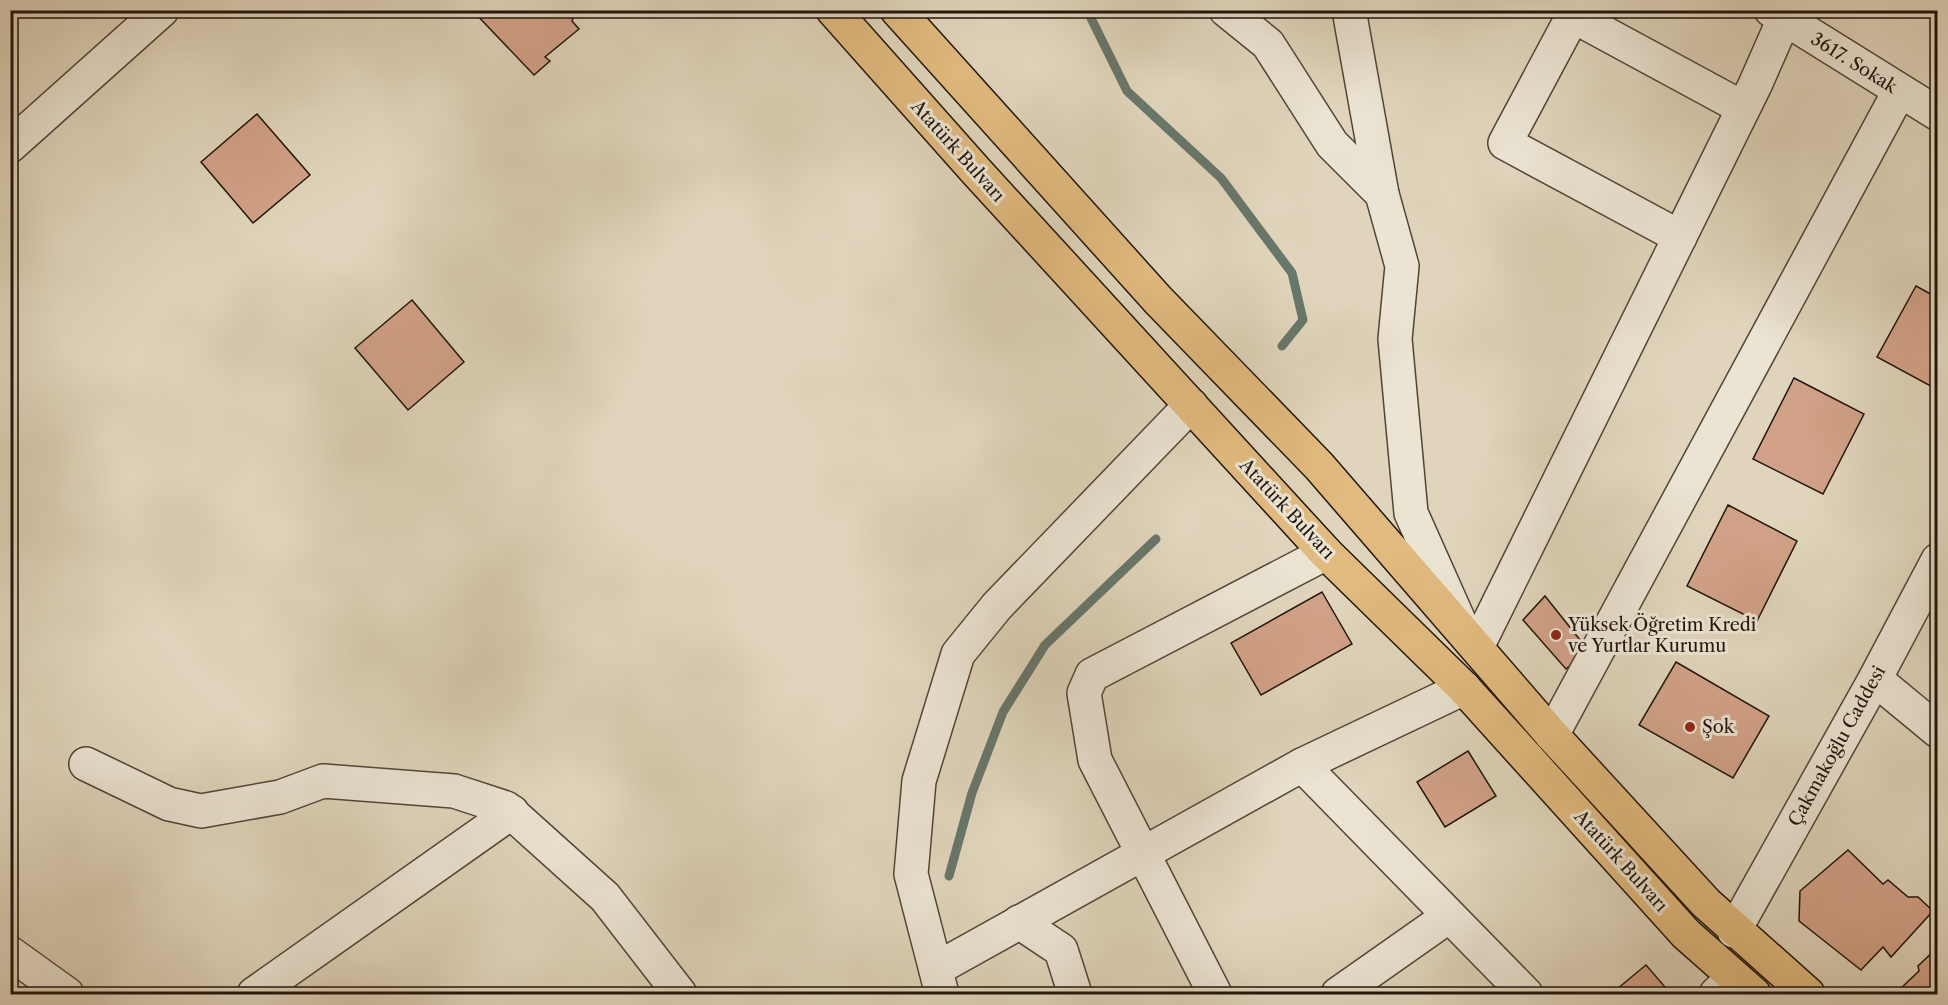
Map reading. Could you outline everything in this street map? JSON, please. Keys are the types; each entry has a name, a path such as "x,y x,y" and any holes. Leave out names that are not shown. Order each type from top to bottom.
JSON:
{"main road":[{"name":"Atatürk Bulvarı","path":"832,10 1326,552 1464,688 1735,989"},
{"name":"Atatürk Bulvarı","path":"897,10 1158,300 1319,466 1552,735 1734,931 1808,994"}],"street":[{"path":"10,146 162,10"},
{"path":"1226,10 1268,44 1332,144 1382,194"},
{"path":"1348,10 1382,194 1402,266 1395,339 1411,513 1472,642"},
{"path":"1680,237 1505,143 1574,13 1743,108"},
{"path":"1472,642 1680,237 1743,108 1781,13"},
{"name":"3617. Sokak","path":"1781,13 1899,92 1938,114"},
{"path":"1552,735 1899,92"},
{"path":"1191,405 998,606 958,654 919,781 911,874 939,982 1019,922 1143,852 1302,765 1464,688"},
{"path":"1215,994 1095,760 1083,693 1092,675 1326,552"},
{"name":"Çakmakoğlu Caddesi","path":"1734,931 1875,679 1938,560"},
{"path":"1875,679 1938,731"},
{"path":"86,765 169,804 201,811 280,797 323,781 454,791 506,808 604,897 667,990"},
{"path":"1302,765 1449,916 1516,991"},
{"path":"254,994 512,812"},
{"path":"1338,994 1449,916"},
{"path":"1019,922 1061,950 1071,982 1098,994"},
{"path":"10,953 67,994"}],"building":[{"path":"576,10 572,21 579,29 545,57 550,61 534,75 473,11"},
{"path":"257,114 310,175 253,223 201,162"},
{"path":"1916,286 1938,298 1938,390 1877,357"},
{"path":"412,300 464,362 408,410 355,348"},
{"path":"1794,378 1864,414 1823,494 1753,459"},
{"path":"1728,505 1797,541 1757,621 1687,586"},
{"path":"1322,592 1352,644 1261,695 1231,643"},
{"name":"Yüksek Öğretim Kredi ve Yurtlar Kurumu","path":"1545,596 1588,650 1566,669 1523,620"},
{"path":"1676,662 1769,716 1733,778 1639,725"},
{"path":"1468,751 1496,796 1445,827 1417,782"},
{"path":"1848,850 1883,884 1888,880 1908,897 1918,897 1933,911 1891,957 1883,947 1861,970 1799,921 1800,891"},
{"path":"1938,947 1938,994 1900,994 1899,990 1919,971 1918,966"},
{"path":"1646,965 1671,994 1611,994"}],"waterway":[{"path":"1087,10 1127,91 1221,178 1292,273 1303,320 1282,346"},
{"path":"949,876 972,793 1003,712 1045,645 1156,539"}],"place":[{"name":"Yüksek Öğretim Kredi ve Yurtlar Kurumu","path":"1556,635"},
{"name":"Şok","path":"1690,727"}]}
